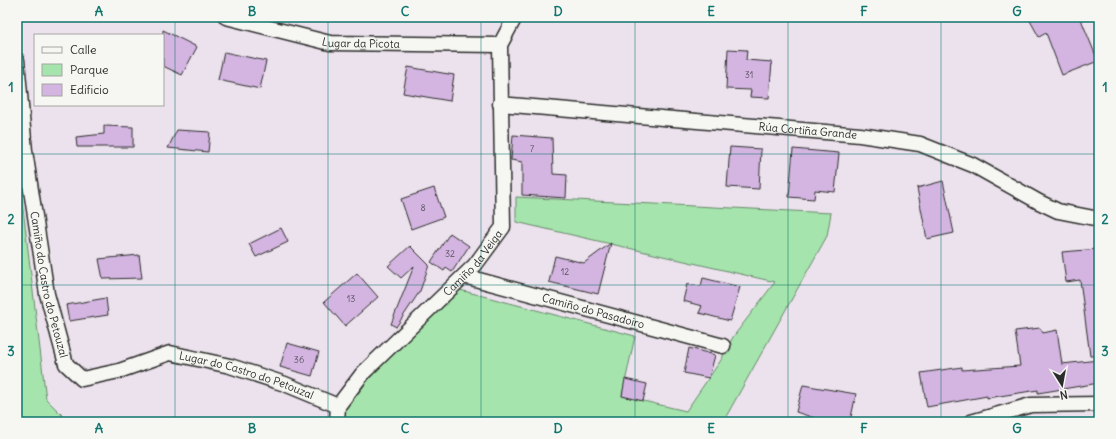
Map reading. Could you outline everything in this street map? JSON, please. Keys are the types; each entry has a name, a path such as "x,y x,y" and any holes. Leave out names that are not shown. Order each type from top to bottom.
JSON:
{"street":[{"name":"Lugar da Picota","path":"226,17 330,43 500,45"},
{"name":"Camiño da Veiga","path":"338,406 363,373 475,265 503,227 500,45 515,17"},
{"name":"Camiño do Castro do Petouzal","path":"17,60 25,151 33,209 47,294 66,364"},
{"name":"Rúa Cortiña Grande","path":"500,104 860,135 920,144 973,165 1058,211 1099,219"},
{"name":"Camiño do Pasadoiro","path":"464,276 723,346"},
{"name":"Lugar do Castro do Petouzal","path":"66,364 82,379 119,372 170,352 230,366 285,384 338,406"},
{"path":"971,422 1031,405 1099,404"},
{"path":"337,422 338,406"}],"green space":[{"path":"17,159 46,399 69,422 17,422"},
{"path":"516,197 831,213 827,236 723,422 344,422 345,410 388,355 460,290 635,336 622,396 686,411 721,360 733,337 775,282 516,222"}],"building":[{"path":"1028,17 1080,17 1098,61 1062,75 1046,33 1039,37"},
{"path":"163,30 197,47 182,75 164,66"},
{"path":"728,49 747,50 746,60 772,62 769,98 750,97 751,90 726,89"},
{"path":"224,52 266,61 260,89 218,80"},
{"path":"408,67 454,75 450,101 403,93"},
{"path":"104,126 133,127 133,147 77,147 76,137 104,134"},
{"path":"177,130 210,132 208,152 168,148"},
{"path":"513,135 552,138 553,174 567,175 566,198 522,195 522,162 511,160"},
{"path":"730,147 761,149 759,189 727,187"},
{"path":"793,149 839,153 835,192 815,190 814,199 789,197"},
{"path":"943,181 954,233 927,239 917,188"},
{"path":"434,188 444,217 411,229 401,199"},
{"path":"281,228 288,242 256,257 249,244"},
{"path":"450,233 469,246 452,272 446,268 444,271 431,262"},
{"path":"611,243 598,294 549,282 555,256 584,263"},
{"path":"410,246 429,265 420,291 396,327 391,324 414,266 401,278 388,266"},
{"path":"1098,249 1099,356 1090,356 1080,280 1066,282 1062,252"},
{"path":"139,255 142,278 103,279 99,259"},
{"path":"357,273 378,297 345,326 324,302"},
{"path":"703,278 740,287 730,321 699,313 702,306 683,301 687,284 701,286"},
{"path":"106,298 108,315 69,321 66,305"},
{"path":"1040,328 1043,333 1057,330 1062,364 1099,360 1099,383 1038,393 1038,390 987,398 987,396 927,407 921,373 962,367 962,370 1020,366 1015,331"},
{"path":"287,343 319,352 312,376 280,367"},
{"path":"689,348 715,355 709,378 684,373"},
{"path":"625,379 647,384 643,401 622,396"},
{"path":"803,385 856,394 850,422 827,422 796,412"}]}
